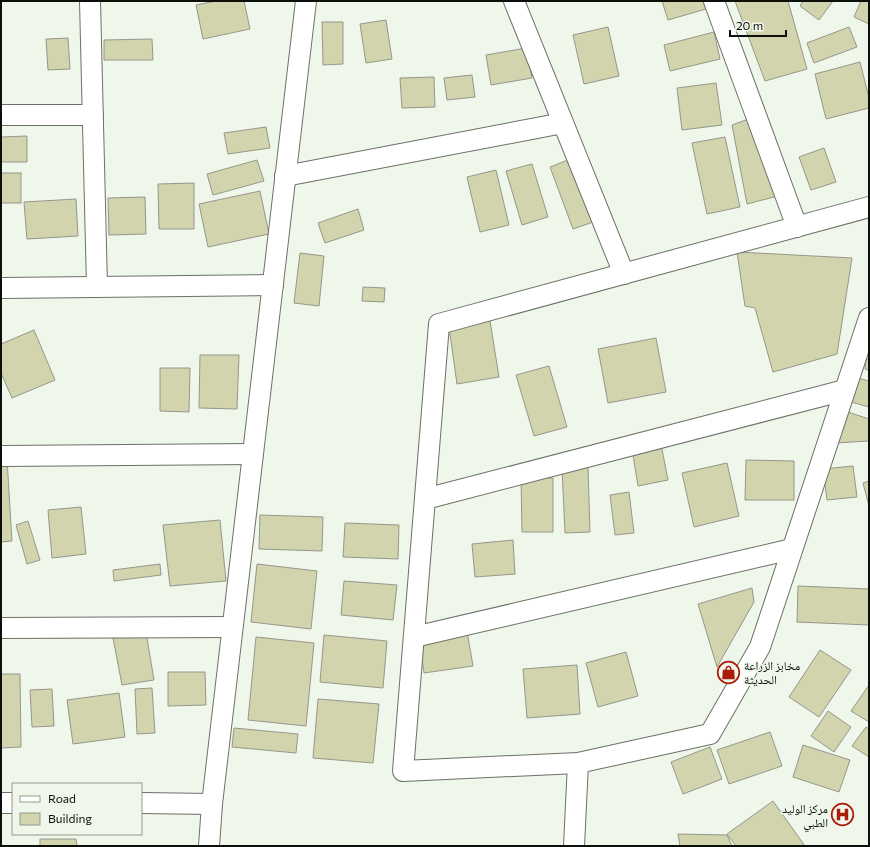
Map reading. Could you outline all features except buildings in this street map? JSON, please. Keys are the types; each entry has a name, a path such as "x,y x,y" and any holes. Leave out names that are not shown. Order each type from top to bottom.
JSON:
{"street":[{"path":"90,1 97,287"},
{"path":"209,846 212,804 232,627 306,1"},
{"path":"514,1 624,274"},
{"path":"714,1 797,227"},
{"path":"1,115 93,115"},
{"path":"285,176 563,123"},
{"path":"869,207 439,324 403,771 578,763 710,734 760,647 869,318"},
{"path":"1,288 273,285"},
{"path":"425,498 845,390"},
{"path":"1,456 253,454"},
{"path":"414,637 792,549"},
{"path":"1,628 232,627"},
{"path":"574,846 578,763"},
{"path":"1,802 12,803"},
{"path":"142,803 212,804"}],"place":[{"name":"مخابز الزراعة الحديثة","path":"728,672"},
{"name":"مركز الوليد الطبي","path":"843,815"}]}
